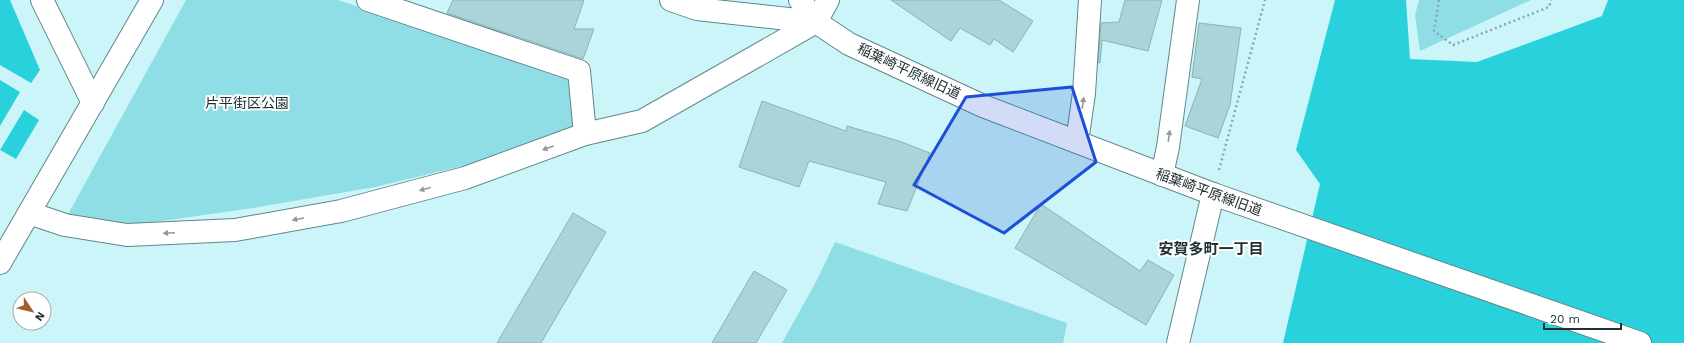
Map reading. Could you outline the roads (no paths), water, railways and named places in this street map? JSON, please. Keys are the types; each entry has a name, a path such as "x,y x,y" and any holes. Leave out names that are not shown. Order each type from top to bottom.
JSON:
{"street":[{"path":"42,0 93,103"},
{"path":"0,263 152,0"},
{"path":"368,0 579,71 584,134"},
{"path":"671,0 697,9 816,22"},
{"name":"稲葉崎平原線旧道","path":"800,0 816,22 849,44 983,106 1213,194 1640,343"},
{"path":"29,213 65,225 127,235 235,230 341,211 465,178 584,134 642,121 816,22 828,0"},
{"path":"1077,142 1084,93 1090,0"},
{"path":"1162,175 1168,147 1188,0"},
{"path":"1178,343 1213,194"}],"district":[{"name":"安賀多町一丁目","path":"1211,249"}],"park label":[{"name":"片平街区公園","path":"247,103"}]}
